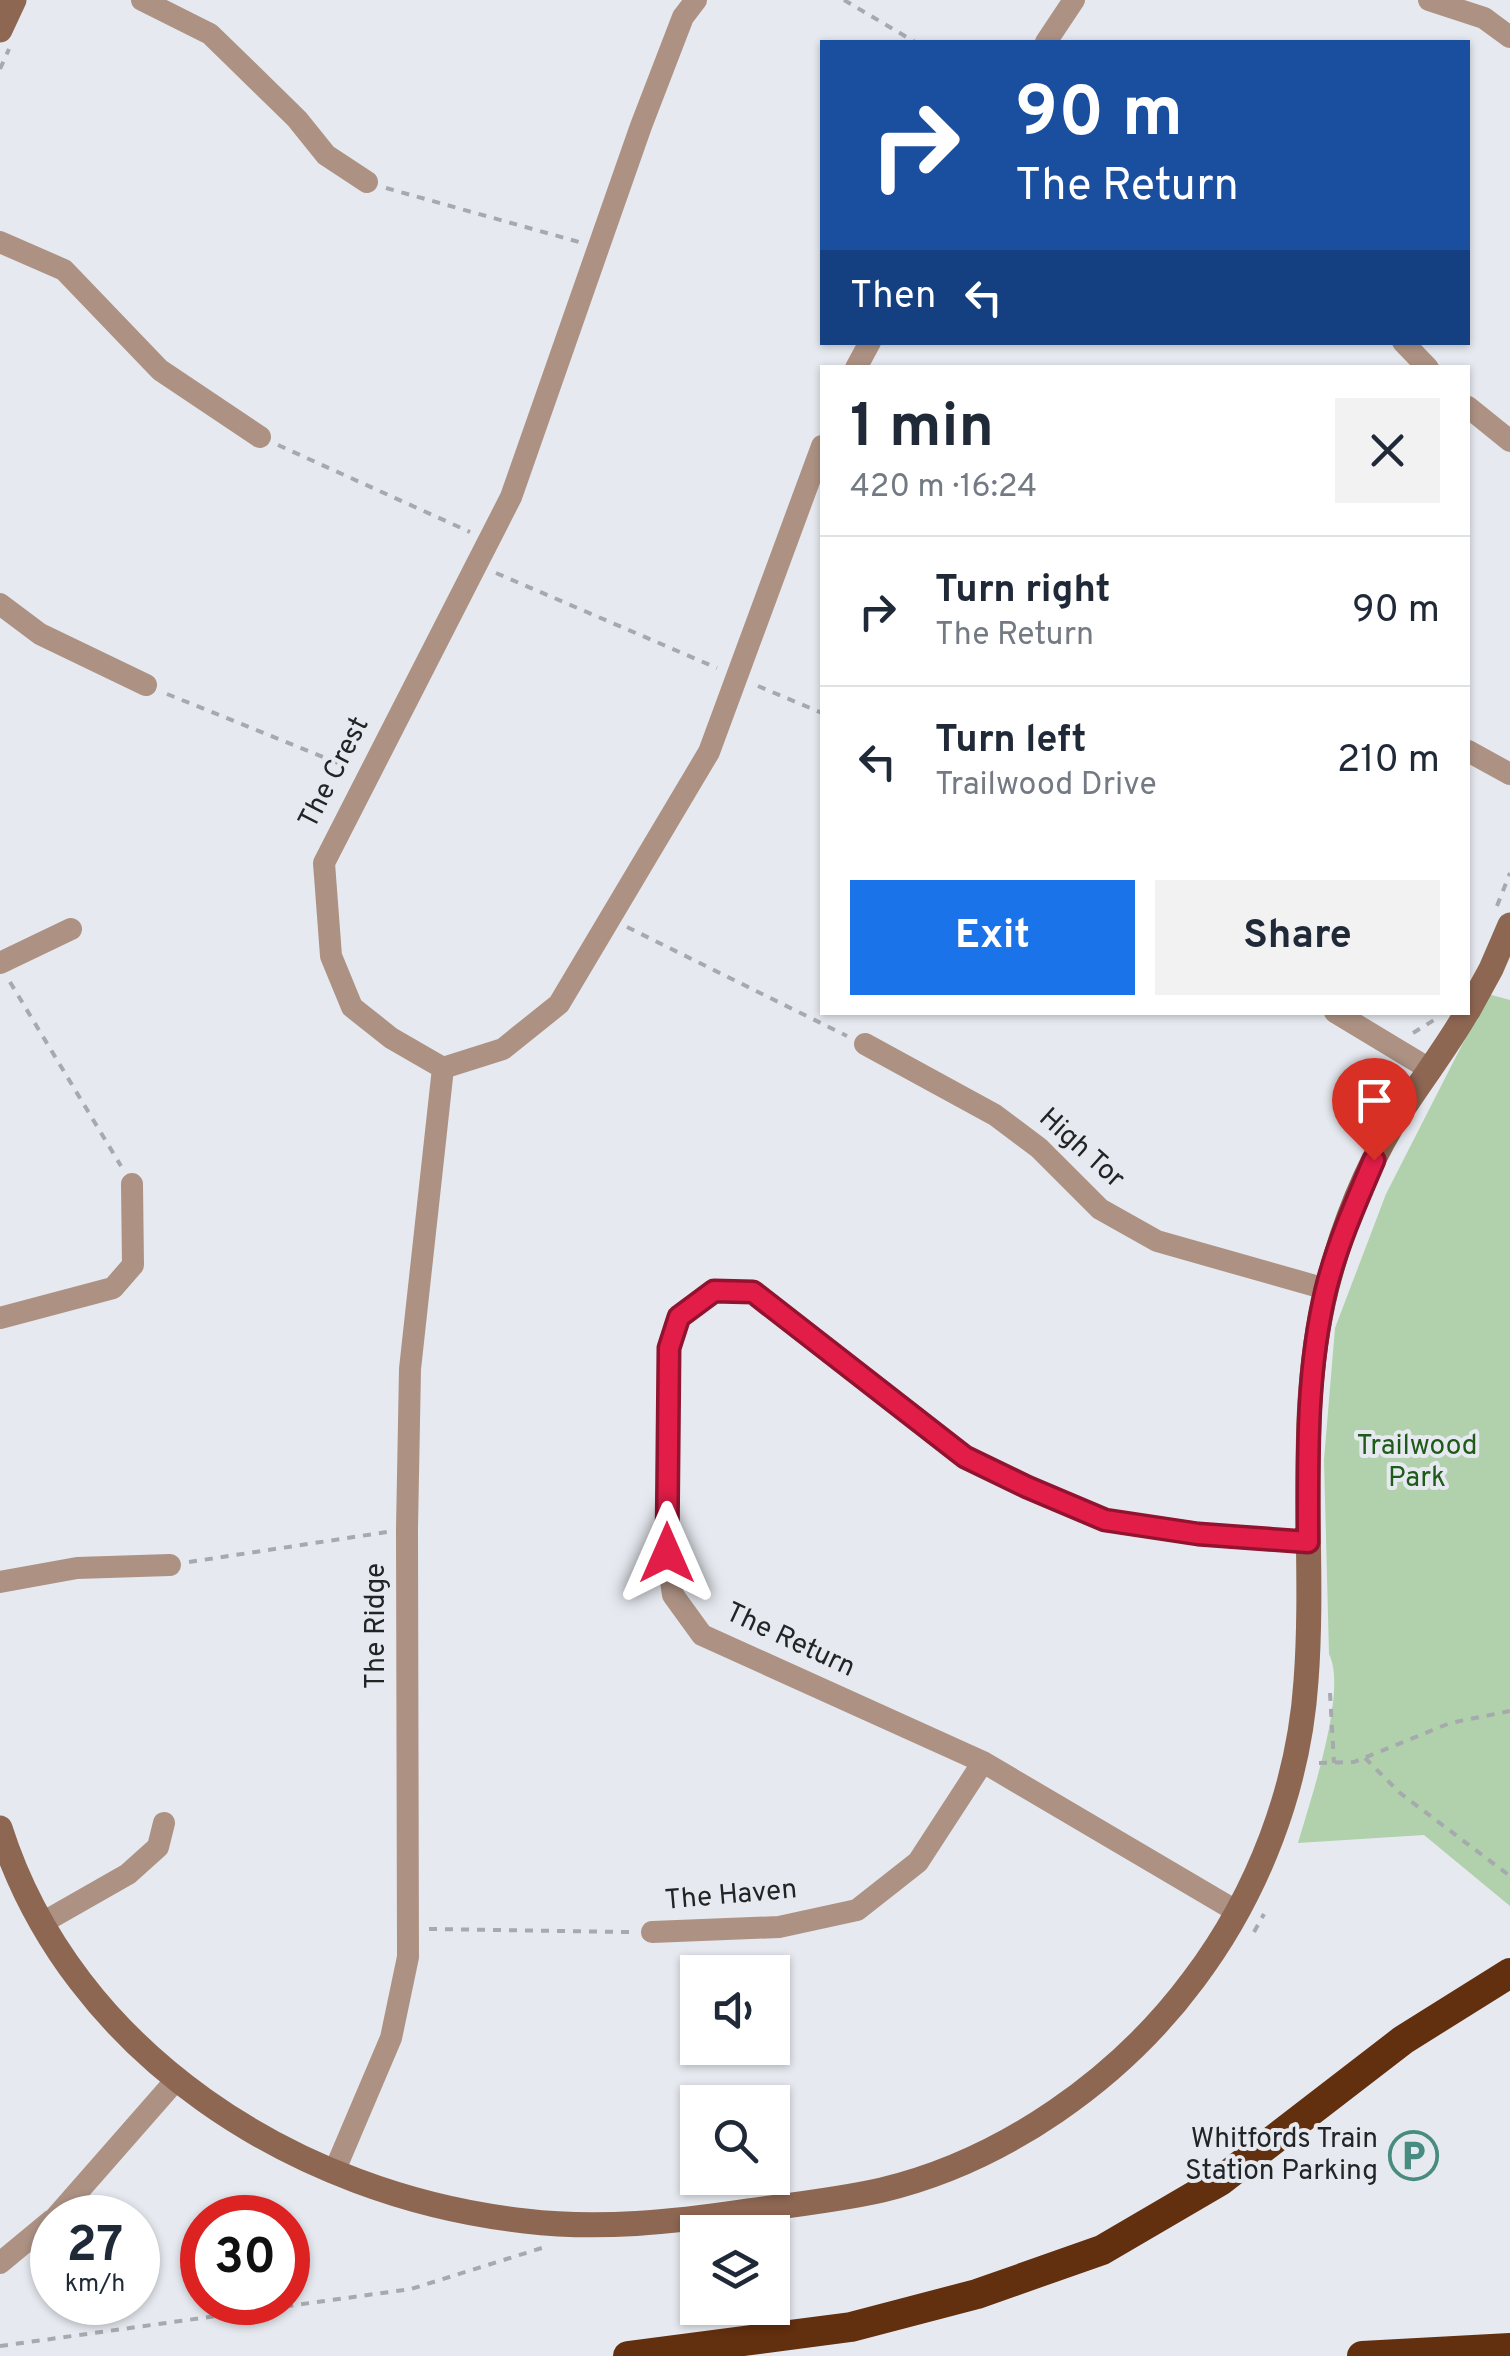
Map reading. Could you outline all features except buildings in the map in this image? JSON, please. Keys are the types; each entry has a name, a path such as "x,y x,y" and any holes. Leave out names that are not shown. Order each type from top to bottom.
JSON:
{"highway":[{"path":"628,2356 851,2327 978,2294 1102,2250 1220,2181 1403,2040 1510,1973"},
{"path":"1470,1997 1510,1982"},
{"path":"1362,2356 1510,2348"}],"street":[{"path":"0,30 14,0"},
{"path":"142,0 210,34 297,119 326,155 367,182"},
{"name":"The Crest","path":"444,1068 391,1038 352,1007 331,956 324,863 511,496 683,17 696,0"},
{"path":"1047,40 1074,0"},
{"path":"1429,0 1484,18 1510,37"},
{"path":"0,242 64,270 160,370 260,436"},
{"path":"1406,345 1425,365"},
{"path":"1470,409 1510,441"},
{"path":"444,1068 502,1048 559,1004 709,752 820,452"},
{"path":"0,604 40,634 146,685"},
{"path":"1470,752 1510,774"},
{"path":"1470,1007 1510,925"},
{"path":"5,972 71,929"},
{"path":"1340,1015 1431,1070"},
{"path":"1,1837 42,1922 93,1998 146,2054 176,2080 251,2131 334,2172 381,2190 461,2211 526,2222 576,2225 676,2221 830,2200 887,2188 942,2171 998,2146 1085,2088 1162,2019 1215,1950 1250,1889 1274,1830 1296,1756 1306,1683 1310,1396 1326,1289 1374,1160 1465,1015"},
{"name":"High Tor","path":"865,1044 995,1114 1039,1148 1100,1209 1157,1241 1326,1289"},
{"name":"The Ridge","path":"334,2172 391,2038 405,1984 409,1929 410,1369 444,1068"},
{"path":"0,1318 113,1288 133,1264 132,1184"},
{"name":"The Return","path":"1236,1911 984,1762 702,1635 673,1594 667,1553 669,1348 679,1317 714,1291 753,1292 965,1457 1027,1487 1105,1520 1198,1534 1308,1542"},
{"path":"0,1582 77,1568 170,1565"},
{"name":"The Haven","path":"652,1932 780,1927 856,1910 918,1862 984,1762"},
{"path":"42,1922 128,1874 158,1846 164,1822"},
{"path":"75,2195 176,2080"},
{"path":"0,2263 30,2239"}],"path":[{"path":"844,0 912,40"},
{"path":"367,182 599,247"},
{"path":"260,436 488,540"},
{"path":"478,565 820,712"},
{"path":"146,685 366,774"},
{"path":"610,918 865,1044"},
{"path":"5,972 132,1184"},
{"path":"1401,1053 1415,1030 1438,1015"},
{"path":"170,1565 407,1530"},
{"path":"1330,1689 1334,1763"},
{"path":"1314,1765 1354,1762 1450,1723 1510,1711"},
{"path":"1365,1758 1400,1793 1510,1876"},
{"path":"409,1929 652,1932"},
{"path":"0,2346 411,2289 542,2247"}],"green space":[{"name":"Trailwood Park","path":"1488,994 1510,1000 1510,1906 1424,1835 1298,1843 1325,1747 1334,1693 1329,1654 1324,1460 1335,1328 1386,1194"}],"place":[{"name":"Whitfords Train Station Parking","path":"1413,2156"}],"route":[{"path":"667,1553 669,1348 679,1317 714,1291 753,1292 965,1457 1105,1520 1198,1534 1308,1542 1310,1396 1326,1289 1374,1160"}]}
